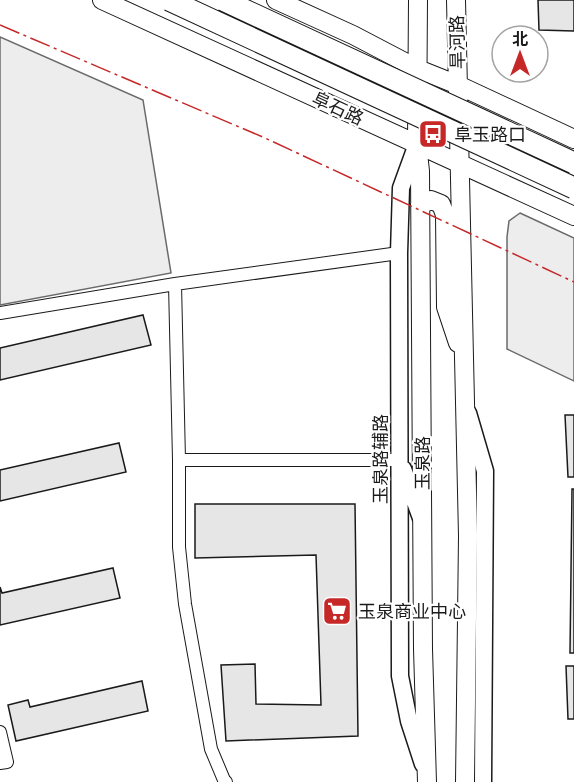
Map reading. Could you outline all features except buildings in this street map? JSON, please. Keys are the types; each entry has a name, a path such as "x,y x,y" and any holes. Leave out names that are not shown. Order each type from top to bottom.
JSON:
{"highway":[{"name":"阜石路","path":"169,0 574,188"},
{"path":"223,0 574,163"}],"main road":[{"name":"阜石路","path":"102,0 574,216"},
{"path":"276,0 353,35 418,69 574,139"},
{"path":"418,0 418,69"},
{"name":"旱河路","path":"456,0 460,162"},
{"name":"玉泉路","path":"418,69 423,649 427,778"},
{"path":"460,162 468,536 465,782"},
{"path":"420,206 432,200 441,204 445,215 446,307 463,358"}],"street":[{"name":"玉泉路辅路","path":"417,144 401,188 399,253 400,676 409,721 427,778"},
{"path":"0,313 175,284 399,253"},
{"path":"175,284 179,547 185,604 211,749 226,782"},
{"path":"464,399 485,471 483,782"},
{"path":"179,460 399,460 422,520"},
{"path":"0,732 7,762 0,763"}],"shaded area":[{"path":"0,37 143,100 171,273 0,305"},
{"path":"520,213 574,238 574,381 507,349 507,237 509,221"}],"power":[{"path":"0,25 265,138 574,282"}],"place":[{"name":"阜玉路口","path":"433,134"},
{"name":"玉泉商业中心","path":"337,611"}]}
